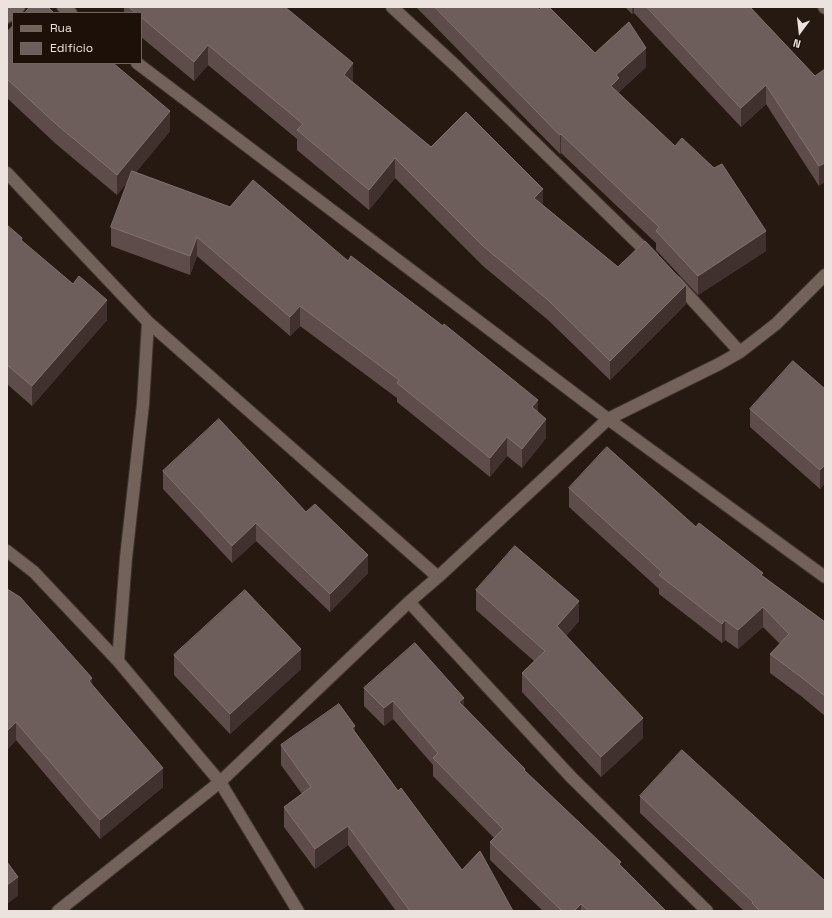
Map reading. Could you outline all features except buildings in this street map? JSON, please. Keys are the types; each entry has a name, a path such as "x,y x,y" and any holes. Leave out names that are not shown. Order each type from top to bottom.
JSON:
{"street":[{"path":"392,7 457,67 664,269 740,352"},
{"path":"139,64 608,419 825,577"},
{"path":"7,172 148,322 438,577"},
{"path":"58,911 220,782 408,602 438,577 608,419 740,352 776,324 825,275"},
{"path":"118,661 126,558 143,404 148,322"},
{"path":"7,551 34,572 118,661 220,782 298,911"},
{"path":"408,602 571,776 708,911"}]}
